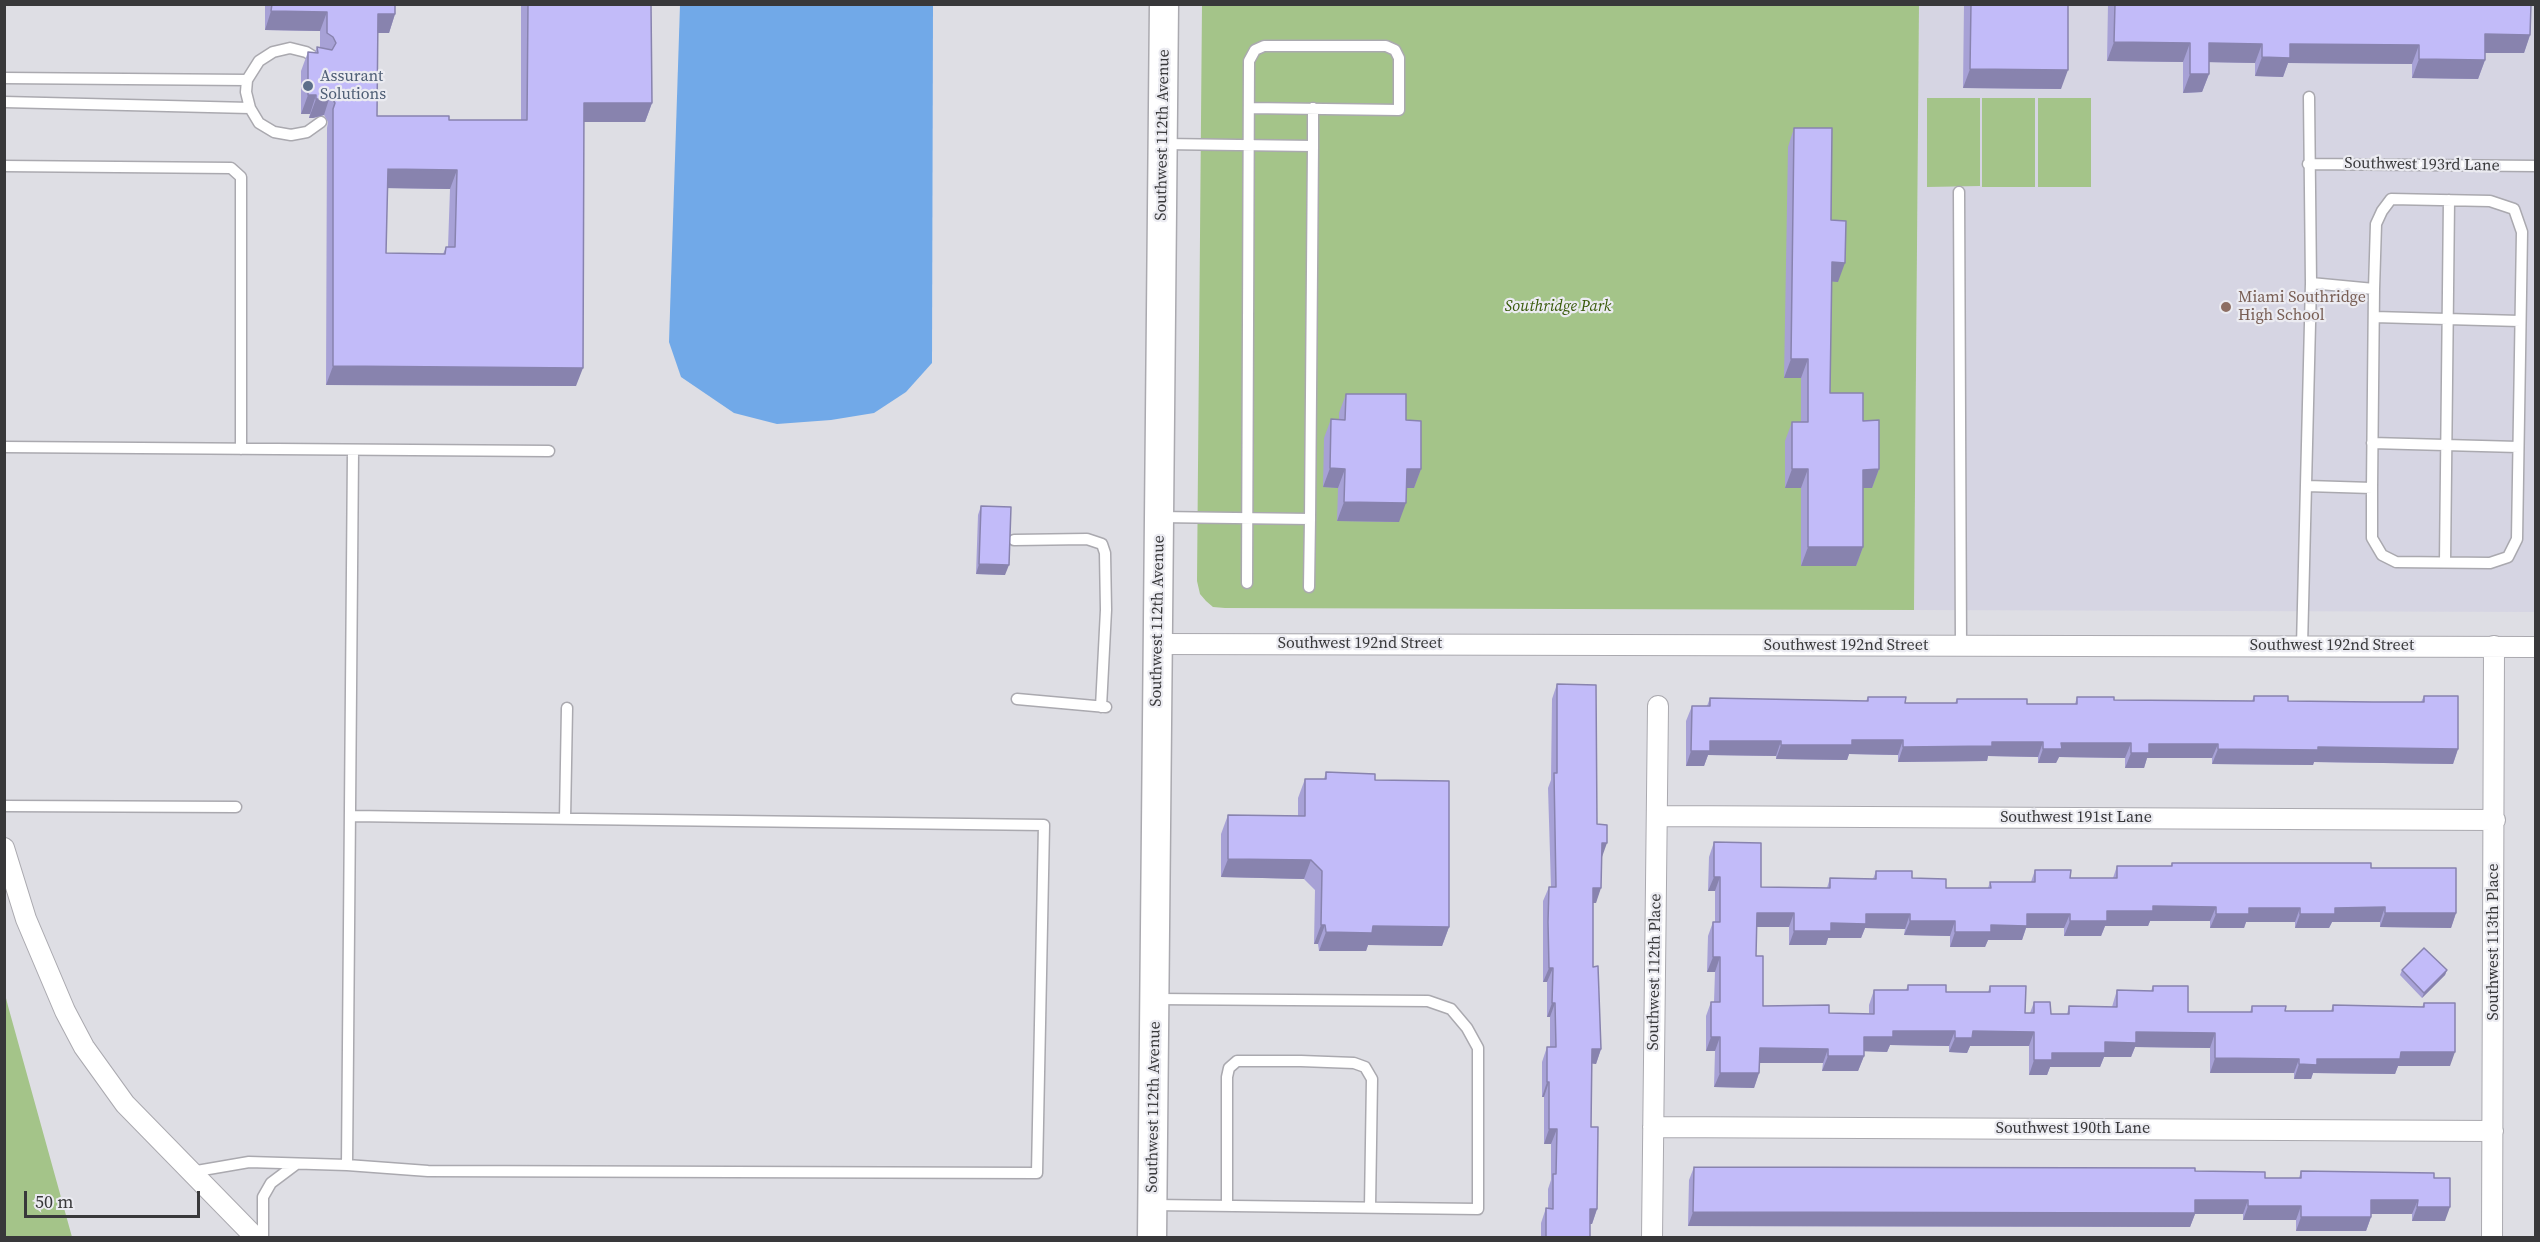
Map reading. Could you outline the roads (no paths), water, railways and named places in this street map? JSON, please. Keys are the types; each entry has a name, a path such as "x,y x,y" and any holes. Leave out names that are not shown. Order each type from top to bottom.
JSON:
{"street":[{"name":"Southwest 112th Avenue","path":"1152,1238 1164,4"},
{"name":"Southwest 192nd Street","path":"1157,644 2535,647"},
{"name":"Southwest 113th Place","path":"2492,1238 2494,646"},
{"name":"Southwest 112th Place","path":"1652,1238 1658,706"},
{"name":"Southwest 191st Lane","path":"1657,816 2495,820"},
{"path":"4,848 30,928 65,1011 84,1047 125,1104 256,1238"},
{"name":"Southwest 190th Lane","path":"1653,1127 2493,1131"}],"lane":[{"path":"1247,583 1251,145 1249,108 1249,61 1255,50 1264,46 1386,46 1395,50 1400,58 1399,110 1249,108"},
{"path":"321,122 307,132 291,135 274,132 259,123 250,108 246,92 248,80 259,61 273,52 290,48 306,52 322,62"},
{"path":"4,78 248,80"},
{"path":"2302,646 2312,283 2308,164 2309,97"},
{"path":"4,102 250,108"},
{"path":"1309,587 1313,108"},
{"path":"1163,144 1313,146"},
{"name":"Southwest 193rd Lane","path":"2308,164 2535,166"},
{"path":"4,166 231,168 241,177 241,449"},
{"path":"1959,192 1960,646"},
{"path":"2391,200 2448,201 2490,201 2514,209 2522,232 2517,539 2508,557 2490,563 2396,562 2382,555 2372,538 2376,224 2391,200"},
{"path":"2445,562 2448,201"},
{"path":"2312,283 2374,289"},
{"path":"2374,317 2520,321"},
{"path":"2372,443 2518,447"},
{"path":"4,447 549,451"},
{"path":"346,1165 353,451"},
{"path":"2307,486 2372,488"},
{"path":"1159,517 1310,519"},
{"path":"1014,540 1087,539 1102,544 1105,553 1103,707 1017,699"},
{"path":"565,819 567,708"},
{"path":"4,806 236,807"},
{"path":"191,1172 249,1162 346,1165 428,1171 1037,1173 1044,825 350,816"},
{"path":"1153,1204 1478,1209 1478,1048 1467,1028 1451,1009 1428,1001 1155,999"},
{"path":"1227,1205 1227,1077 1229,1068 1237,1061 1301,1061 1354,1063 1365,1067 1372,1079 1370,1207"},
{"path":"263,1238 263,1197 271,1183 295,1165"}],"water":[{"path":"680,5 933,5 932,363 906,392 874,413 831,420 777,424 734,413 681,377 669,342"}],"place":[{"name":"Assurant Solutions","path":"308,86"},
{"name":"Miami Southridge High School","path":"2226,307"}],"park label":[{"name":"Southridge Park","path":"1558,307"}]}
